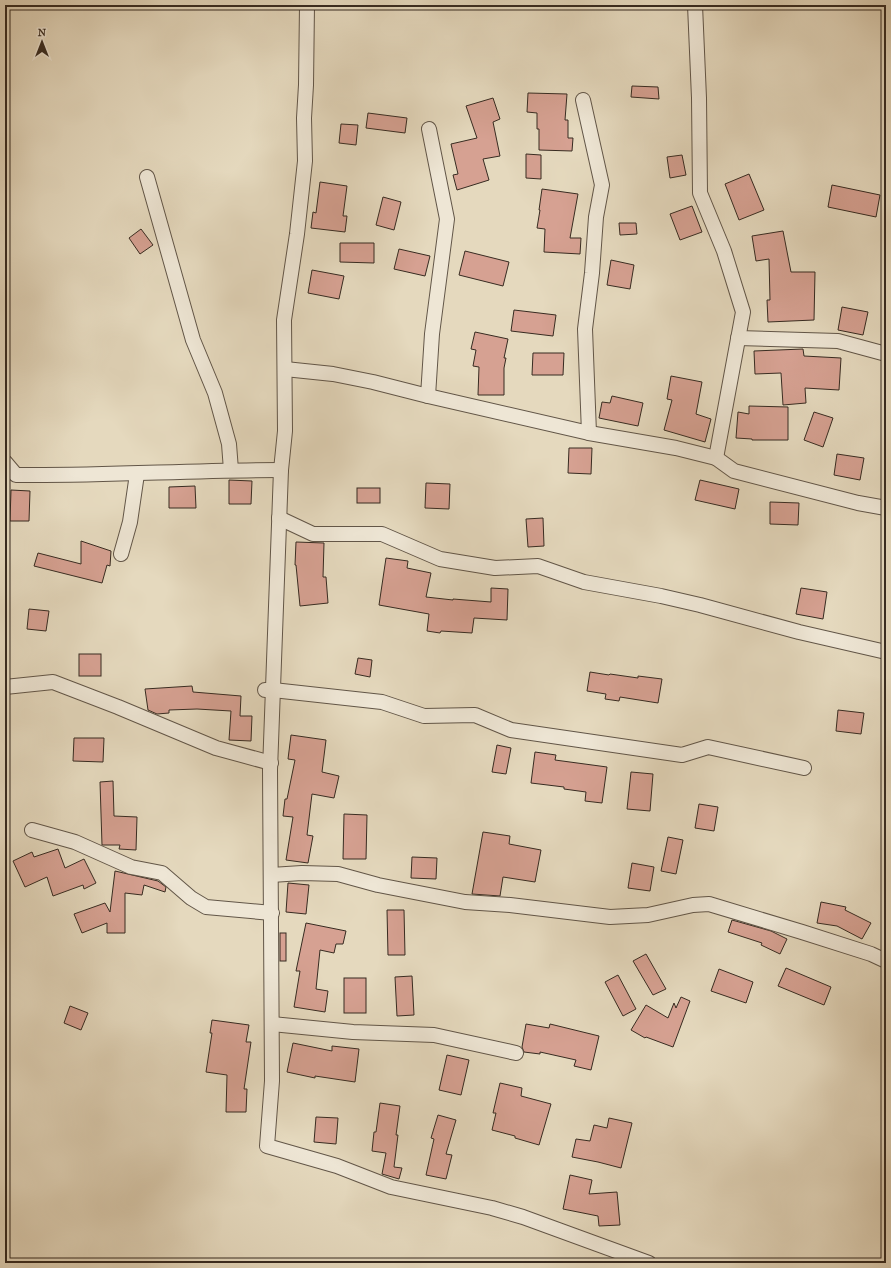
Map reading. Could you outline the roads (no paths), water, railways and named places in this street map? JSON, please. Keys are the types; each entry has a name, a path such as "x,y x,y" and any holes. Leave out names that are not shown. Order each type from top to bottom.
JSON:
{"street":[{"path":"307,5 304,118 305,161 297,234 284,320 285,431 280,470 279,518 269,690 271,762 272,1081 267,1146 337,1166 391,1187 492,1208 523,1217 648,1263"},
{"path":"695,5 699,98 700,193 724,251 743,312 716,458"},
{"path":"582,100 602,185 596,217 592,273 585,329 589,433"},
{"path":"428,396 432,334 446,219 429,129"},
{"path":"147,177 193,340 215,392 229,444 231,470"},
{"path":"738,338 838,341 886,354"},
{"path":"285,369 333,374 373,382 589,433 676,448 716,458 734,471 858,503 886,508"},
{"path":"5,462 16,476 76,476 231,470 280,470"},
{"path":"121,554 130,522 137,474"},
{"path":"279,518 313,534 382,534 440,559 496,568 538,566 584,582 661,596 700,605 798,632 886,652"},
{"path":"5,687 53,682 118,707 216,748 271,762"},
{"path":"269,690 382,702 424,716 476,715 511,730 682,755 708,747 804,768"},
{"path":"32,830 75,842 131,867 162,873 191,898 206,907 272,913"},
{"path":"271,875 302,872 338,874 378,885 465,902 510,905 610,917 648,915 694,905 710,904 871,954 886,961"},
{"path":"272,1024 353,1032 434,1035 516,1053"}]}
